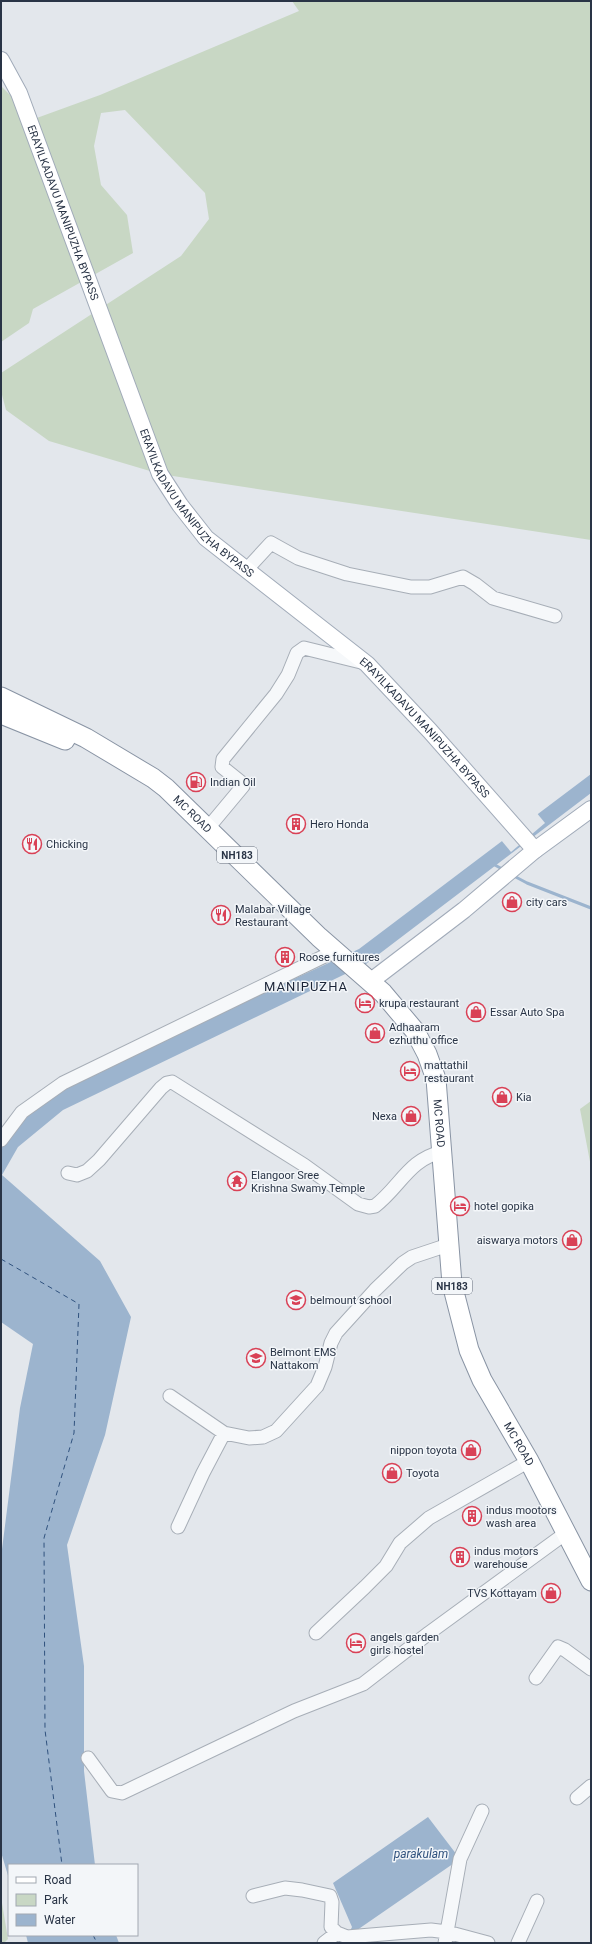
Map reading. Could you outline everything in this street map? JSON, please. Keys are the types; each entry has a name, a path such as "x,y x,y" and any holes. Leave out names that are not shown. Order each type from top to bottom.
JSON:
{"highway":[{"name":"MC ROAD","path":"1,697 86,738 153,778 166,788 341,956 371,981 392,1003 414,1031 427,1054 434,1073 438,1092 448,1245 454,1292 464,1332 475,1366 529,1461 591,1581"},
{"name":"MC ROAD","path":"1,714 44,733 128,763"}],"main road":[{"name":"ERAYILKADAVU MANIPUZHA BYPASS","path":"1,60 19,93 160,474 180,506 206,538 367,664 430,731 535,850"},
{"path":"371,981 464,910 535,850 591,810"}],"street":[{"path":"247,569 270,543 298,558 347,574 411,587 430,587 463,577 493,598 555,616"},
{"path":"208,828 243,786 239,780 222,766 223,759 276,694 288,675 297,653 300,650 309,648 367,664"},
{"path":"1,1140 22,1112 63,1083 341,956"},
{"path":"68,1173 77,1175 87,1171 99,1160 161,1088 167,1083 172,1082 304,1165 352,1200 364,1206 375,1206 416,1163 428,1155 442,1152"},
{"path":"170,1396 224,1433 249,1438 264,1437 276,1431 317,1386 326,1367 333,1338 349,1317 403,1262 412,1257 448,1245"},
{"path":"178,1527 224,1433"},
{"path":"316,1633 386,1566 400,1543 420,1525 429,1518 529,1461"},
{"path":"88,1758 112,1791 122,1793 294,1711 363,1684 429,1633 566,1532"},
{"path":"536,1678 558,1647 565,1650 591,1669"},
{"path":"577,1798 591,1786"},
{"path":"446,1937 460,1859 482,1810"},
{"path":"253,1896 285,1888 330,1896 332,1902 331,1927 338,1933 347,1937 431,1930 446,1937 488,1943"},
{"path":"518,1943 538,1901"},
{"path":"324,1943 338,1933"}],"green space":[{"path":"292,1 591,1 591,540 160,474 49,441 6,410 1,391 1,373 181,256 209,219 205,193 125,110 101,113 94,146 101,185 127,215 133,253 33,309 29,323 1,342 1,86 34,119 100,95 299,11"},
{"path":"591,1101 591,1167 580,1109"},
{"path":"1,1897 8,1939 4,1943 1,1943"}],"water":[{"path":"591,774 591,793 366,964 63,1110 18,1147 2,1175 100,1261 131,1317 105,1435 67,1545 84,1666 84,1771 95,1864 8,1864 8,1876 1,1852 1,1557 20,1408 33,1344 1,1322 1,1136 9,1124 91,1072 359,949"},
{"name":"parakulam","path":"428,1817 460,1859 347,1937 352,1927 333,1883"},
{"path":"26,1936 116,1936 119,1943 28,1943"}],"pier":[{"path":"536,812 545,823 511,852 501,840"}],"waterway":[{"path":"493,864 504,870"},
{"path":"512,875 527,883 591,908"}],"ferry route":[{"path":"1,1259 79,1304 74,1433 44,1538 45,1730 62,1864"},
{"path":"94,1936 97,1943"}],"place":[{"name":"Indian Oil","path":"196,782"},
{"name":"Hero Honda","path":"296,824"},
{"name":"Chicking","path":"32,844"},
{"name":"city cars","path":"512,902"},
{"name":"Malabar Village Restaurant","path":"221,915"},
{"name":"Roose furnitures","path":"285,957"},
{"name":"krupa restaurant","path":"365,1003"},
{"name":"Essar Auto Spa","path":"476,1012"},
{"name":"Adhaaram ezhuthu office","path":"375,1033"},
{"name":"mattathil restaurant","path":"410,1071"},
{"name":"Kia","path":"502,1097"},
{"name":"Nexa","path":"411,1116"},
{"name":"Elangoor Sree Krishna Swamy Temple","path":"237,1181"},
{"name":"hotel gopika","path":"460,1206"},
{"name":"aiswarya motors","path":"572,1240"},
{"name":"belmount school","path":"296,1300"},
{"name":"Belmont EMS Nattakom","path":"256,1358"},
{"name":"nippon toyota","path":"471,1450"},
{"name":"Toyota","path":"392,1473"},
{"name":"indus mootors wash area","path":"472,1516"},
{"name":"indus motors warehouse","path":"460,1557"},
{"name":"TVS Kottayam","path":"551,1593"},
{"name":"angels garden girls hostel","path":"356,1643"}],"district":[{"name":"MANIPUZHA","path":"306,986"}]}
